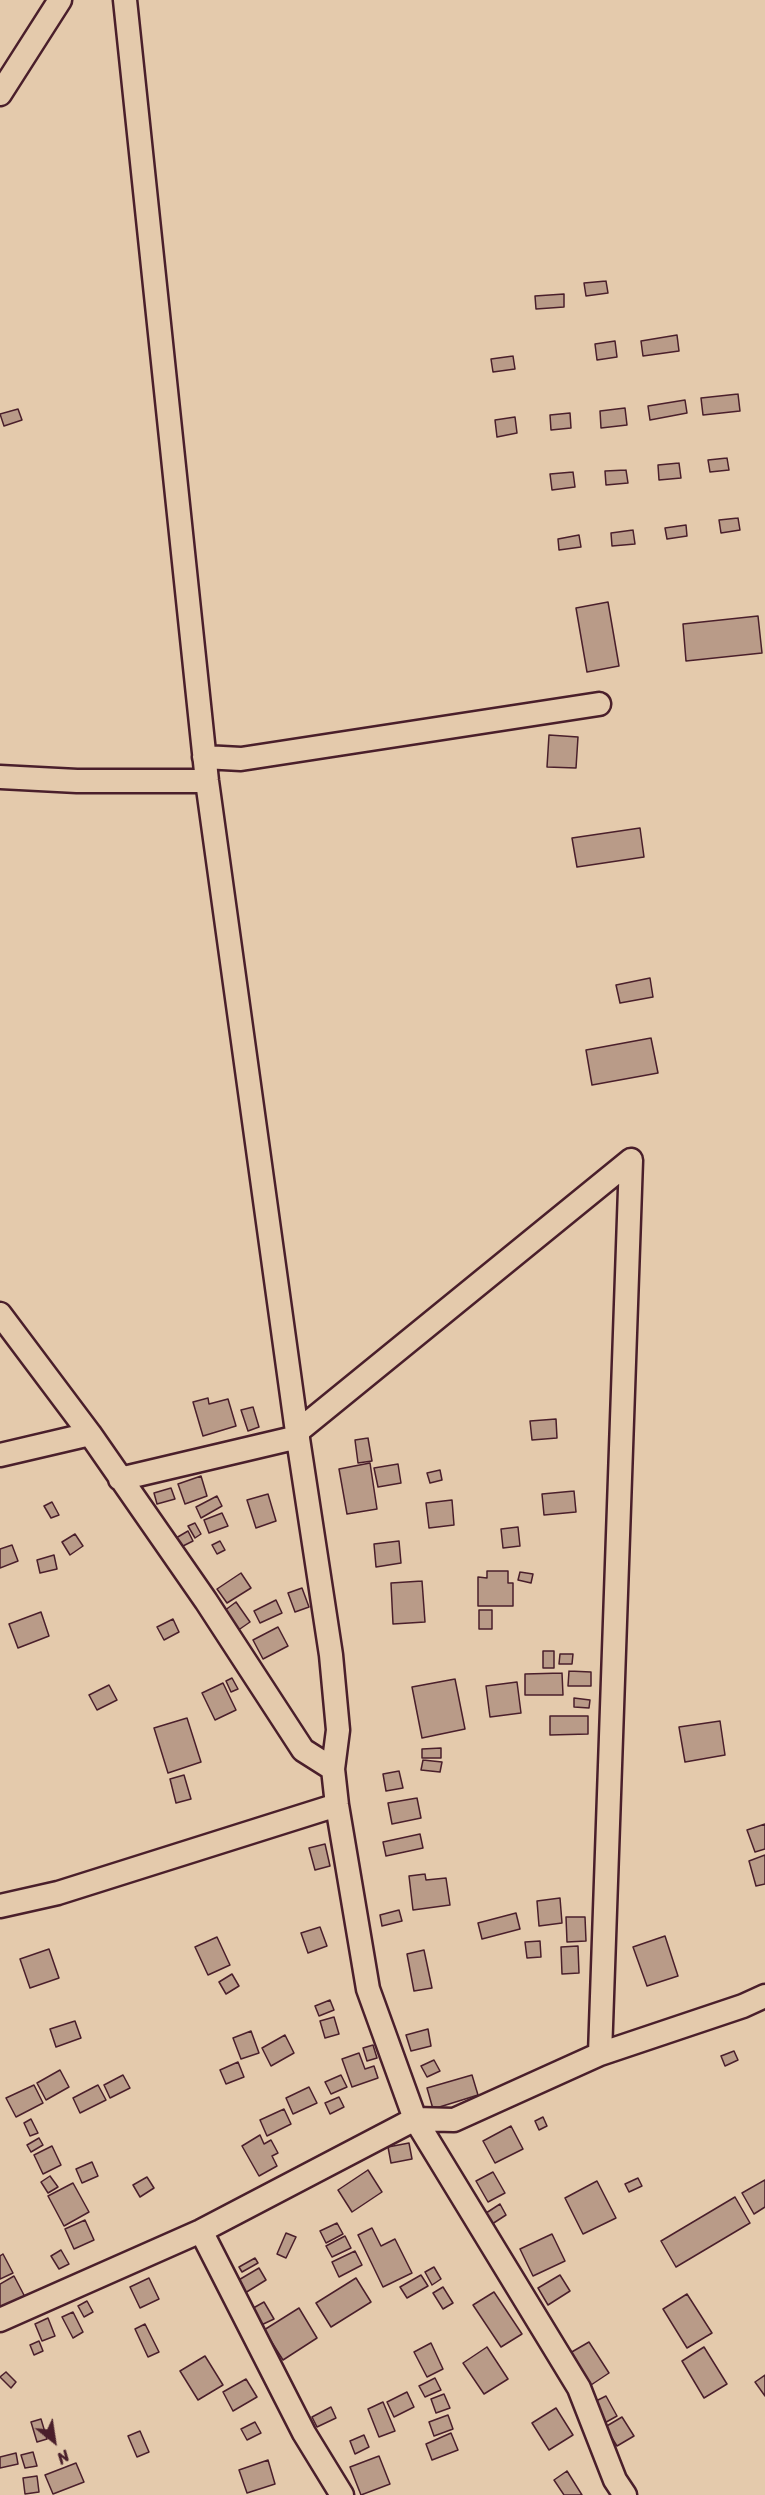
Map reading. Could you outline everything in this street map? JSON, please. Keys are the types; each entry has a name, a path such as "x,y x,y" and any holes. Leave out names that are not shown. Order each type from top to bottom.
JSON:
{"street":[{"path":"0,94 60,0"},
{"path":"125,0 204,757 297,1434 331,1655 338,1730 333,1769 368,1989 415,2119 579,2388 617,2490"},
{"path":"204,757 241,759 599,704"},
{"path":"0,777 77,781 207,781"},
{"path":"120,1479 297,1434 631,1160 600,2054"},
{"path":"0,1314 90,1434 206,1601 303,1750 333,1769"},
{"path":"0,1455 90,1434"},
{"path":"0,1906 58,1893 337,1805"},
{"path":"0,2319 201,2231 415,2119 454,2120 600,2054 743,2006 765,1996"},
{"path":"201,2231 304,2433 342,2495"}],"building":[{"path":"606,281 608,293 586,296 584,283"},
{"path":"564,294 564,307 536,309 535,296"},
{"path":"677,335 679,351 643,356 641,341"},
{"path":"615,341 617,357 597,360 595,344"},
{"path":"513,356 515,369 493,372 491,359"},
{"path":"738,394 740,411 703,415 701,398"},
{"path":"685,400 687,413 650,420 648,406"},
{"path":"625,408 627,425 601,428 600,411"},
{"path":"18,409 22,420 4,426 0,414"},
{"path":"570,413 571,428 551,430 550,415"},
{"path":"515,417 517,433 497,437 495,420"},
{"path":"727,458 729,470 710,472 708,460"},
{"path":"679,463 681,478 659,480 658,465"},
{"path":"626,470 628,483 606,485 605,471"},
{"path":"573,472 575,487 552,490 550,474"},
{"path":"738,518 740,530 721,533 719,520"},
{"path":"686,525 687,536 667,539 665,528"},
{"path":"633,530 635,544 612,546 611,533"},
{"path":"579,535 581,547 559,550 558,539"},
{"path":"608,602 619,666 587,672 576,608"},
{"path":"758,616 762,653 686,661 683,624"},
{"path":"549,735 578,737 576,768 547,767"},
{"path":"640,828 644,857 577,867 572,838"},
{"path":"650,978 653,997 620,1003 616,985"},
{"path":"651,1038 658,1073 592,1085 586,1050"},
{"path":"208,1398 209,1404 228,1399 236,1426 203,1436 193,1402"},
{"path":"253,1407 259,1427 248,1431 241,1410"},
{"path":"556,1419 557,1438 532,1440 530,1421"},
{"path":"368,1438 372,1461 358,1463 355,1440"},
{"path":"370,1463 377,1509 347,1514 339,1469"},
{"path":"398,1464 401,1483 378,1487 374,1468"},
{"path":"440,1470 442,1480 430,1483 427,1473"},
{"path":"201,1476 207,1496 185,1504 178,1484"},
{"path":"171,1488 175,1499 157,1504 154,1493"},
{"path":"574,1491 576,1512 544,1515 542,1494"},
{"path":"268,1494 276,1521 256,1528 247,1500"},
{"path":"217,1496 222,1506 201,1518 196,1507"},
{"path":"452,1500 454,1525 429,1528 426,1503"},
{"path":"52,1502 59,1515 51,1518 44,1506"},
{"path":"222,1513 228,1526 209,1533 204,1520"},
{"path":"195,1523 201,1534 195,1538 188,1526"},
{"path":"518,1527 520,1546 503,1548 501,1529"},
{"path":"188,1531 193,1541 181,1547 176,1538"},
{"path":"75,1534 83,1546 70,1555 62,1542"},
{"path":"220,1541 225,1550 217,1554 212,1545"},
{"path":"399,1541 401,1563 376,1567 374,1544"},
{"path":"12,1545 18,1561 0,1568 0,1549"},
{"path":"54,1555 57,1569 40,1573 37,1560"},
{"path":"487,1571 508,1571 508,1583 513,1583 513,1606 478,1606 478,1577 487,1578"},
{"path":"520,1572 533,1574 531,1583 518,1580"},
{"path":"241,1573 251,1588 227,1603 217,1589"},
{"path":"422,1581 425,1622 393,1624 391,1583"},
{"path":"302,1588 309,1607 295,1612 288,1593"},
{"path":"276,1600 282,1613 260,1623 254,1611"},
{"path":"236,1602 250,1622 237,1631 224,1611"},
{"path":"479,1610 492,1610 492,1629 479,1629"},
{"path":"41,1612 49,1636 18,1648 9,1624"},
{"path":"173,1619 179,1632 164,1640 157,1627"},
{"path":"278,1627 288,1646 263,1659 253,1640"},
{"path":"543,1651 554,1651 554,1668 543,1668"},
{"path":"560,1654 573,1654 572,1664 559,1664"},
{"path":"569,1671 591,1672 591,1686 568,1686"},
{"path":"562,1673 563,1695 525,1695 525,1674"},
{"path":"232,1678 238,1689 231,1692 226,1681"},
{"path":"455,1679 465,1729 422,1738 412,1687"},
{"path":"517,1682 521,1713 490,1717 486,1686"},
{"path":"223,1683 236,1710 215,1720 202,1693"},
{"path":"109,1685 117,1700 97,1710 89,1695"},
{"path":"574,1698 590,1700 589,1708 574,1707"},
{"path":"550,1716 588,1716 588,1734 550,1735"},
{"path":"187,1718 201,1762 168,1773 154,1728"},
{"path":"720,1721 725,1755 685,1762 679,1727"},
{"path":"441,1748 441,1758 422,1758 422,1749"},
{"path":"423,1760 442,1762 440,1772 421,1770"},
{"path":"399,1771 403,1788 386,1791 383,1774"},
{"path":"184,1775 191,1799 176,1803 170,1779"},
{"path":"417,1798 421,1818 392,1824 388,1803"},
{"path":"765,1824 765,1849 755,1852 747,1830"},
{"path":"420,1834 423,1848 386,1856 383,1842"},
{"path":"325,1844 330,1866 315,1870 309,1848"},
{"path":"765,1855 765,1884 756,1886 749,1861"},
{"path":"425,1874 426,1880 446,1878 450,1905 413,1910 409,1876"},
{"path":"560,1898 562,1923 539,1926 537,1901"},
{"path":"399,1910 402,1921 382,1926 380,1915"},
{"path":"516,1913 520,1929 482,1939 478,1923"},
{"path":"566,1917 585,1917 586,1941 567,1942"},
{"path":"320,1927 327,1946 308,1953 301,1933"},
{"path":"665,1936 678,1976 647,1986 633,1947"},
{"path":"217,1937 230,1965 208,1975 195,1947"},
{"path":"540,1941 541,1957 527,1958 525,1942"},
{"path":"578,1946 579,1973 562,1974 561,1947"},
{"path":"49,1949 59,1978 30,1988 20,1959"},
{"path":"424,1950 432,1988 414,1991 407,1954"},
{"path":"232,1974 239,1986 226,1994 219,1982"},
{"path":"330,2000 334,2010 319,2016 315,2006"},
{"path":"334,2017 339,2034 325,2038 320,2021"},
{"path":"75,2021 81,2038 56,2047 50,2029"},
{"path":"428,2029 431,2046 411,2051 406,2035"},
{"path":"251,2031 259,2053 241,2059 233,2038"},
{"path":"285,2035 294,2053 271,2066 262,2048"},
{"path":"373,2045 377,2058 367,2061 363,2048"},
{"path":"734,2051 738,2060 725,2066 721,2056"},
{"path":"359,2053 365,2069 374,2066 378,2078 352,2087 342,2059"},
{"path":"434,2060 440,2071 427,2077 421,2066"},
{"path":"238,2062 244,2077 226,2084 220,2070"},
{"path":"60,2070 69,2087 46,2100 37,2083"},
{"path":"123,2075 130,2088 110,2098 104,2085"},
{"path":"341,2075 347,2087 331,2094 325,2082"},
{"path":"472,2075 478,2095 433,2109 427,2088"},
{"path":"34,2085 43,2103 16,2117 6,2098"},
{"path":"98,2085 106,2100 80,2113 73,2098"},
{"path":"309,2087 317,2103 293,2114 286,2098"},
{"path":"339,2097 344,2107 330,2114 325,2103"},
{"path":"284,2109 291,2124 267,2136 260,2120"},
{"path":"543,2117 547,2126 539,2130 535,2121"},
{"path":"31,2119 38,2133 30,2136 24,2123"},
{"path":"511,2126 523,2149 495,2163 483,2141"},
{"path":"260,2135 264,2144 271,2140 278,2153 272,2156 277,2166 259,2176 242,2146"},
{"path":"39,2138 43,2145 31,2152 27,2145"},
{"path":"409,2143 412,2159 391,2163 388,2147"},
{"path":"52,2146 61,2165 43,2174 34,2155"},
{"path":"92,2162 98,2176 82,2183 76,2169"},
{"path":"368,2170 382,2192 352,2212 338,2190"},
{"path":"493,2172 505,2193 488,2202 476,2181"},
{"path":"50,2176 58,2187 48,2193 41,2182"},
{"path":"147,2177 154,2188 140,2197 133,2185"},
{"path":"638,2178 642,2186 629,2192 625,2184"},
{"path":"765,2180 765,2207 754,2214 742,2193"},
{"path":"597,2181 616,2218 583,2234 565,2198"},
{"path":"73,2183 89,2212 64,2226 48,2196"},
{"path":"735,2197 750,2223 676,2267 661,2241"},
{"path":"500,2204 506,2215 489,2226 483,2215"},
{"path":"85,2220 94,2240 74,2249 65,2229"},
{"path":"337,2223 343,2234 326,2243 320,2231"},
{"path":"372,2228 381,2246 395,2239 412,2273 383,2287 358,2235"},
{"path":"286,2233 296,2237 286,2258 277,2254"},
{"path":"552,2234 565,2261 533,2276 520,2249"},
{"path":"345,2236 351,2248 332,2257 326,2246"},
{"path":"61,2250 69,2264 59,2269 51,2256"},
{"path":"355,2251 362,2265 339,2277 332,2262"},
{"path":"3,2254 13,2273 0,2279 0,2256"},
{"path":"255,2258 258,2263 242,2272 239,2267"},
{"path":"434,2267 441,2279 432,2285 425,2272"},
{"path":"259,2268 266,2280 245,2293 237,2281"},
{"path":"421,2275 428,2286 407,2298 400,2287"},
{"path":"560,2275 570,2291 548,2305 538,2288"},
{"path":"14,2276 25,2297 0,2311 0,2284"},
{"path":"149,2278 159,2299 140,2308 130,2287"},
{"path":"356,2278 371,2302 331,2327 316,2303"},
{"path":"443,2287 453,2303 443,2309 433,2293"},
{"path":"494,2292 522,2334 501,2347 473,2305"},
{"path":"687,2294 712,2333 687,2348 663,2309"},
{"path":"87,2301 93,2312 84,2317 78,2306"},
{"path":"264,2302 274,2319 257,2327 248,2311"},
{"path":"299,2308 317,2338 283,2360 264,2330"},
{"path":"73,2312 83,2332 73,2338 62,2317"},
{"path":"48,2318 55,2336 42,2341 35,2324"},
{"path":"145,2324 159,2352 148,2357 135,2329"},
{"path":"39,2341 43,2351 34,2355 30,2345"},
{"path":"589,2342 609,2373 591,2385 570,2353"},
{"path":"431,2343 443,2369 427,2377 414,2352"},
{"path":"487,2347 508,2379 484,2394 463,2363"},
{"path":"704,2347 727,2384 704,2398 682,2361"},
{"path":"205,2356 223,2385 198,2400 180,2371"},
{"path":"6,2372 16,2382 11,2388 0,2377"},
{"path":"765,2375 765,2396 755,2382"},
{"path":"435,2378 441,2390 425,2397 419,2386"},
{"path":"246,2379 257,2397 233,2411 223,2392"},
{"path":"407,2392 414,2407 394,2417 387,2402"},
{"path":"444,2394 450,2408 436,2413 431,2399"},
{"path":"606,2396 617,2416 601,2425 590,2404"},
{"path":"383,2402 395,2431 379,2437 368,2409"},
{"path":"331,2407 336,2418 317,2427 312,2417"},
{"path":"556,2408 573,2435 549,2450 532,2423"},
{"path":"448,2415 453,2429 434,2436 429,2422"},
{"path":"622,2417 634,2436 617,2446 605,2427"},
{"path":"41,2419 47,2439 37,2442 31,2422"},
{"path":"255,2422 261,2433 247,2440 241,2429"},
{"path":"140,2431 149,2452 137,2457 128,2436"},
{"path":"451,2433 458,2450 432,2460 426,2444"},
{"path":"364,2435 369,2447 355,2454 350,2441"},
{"path":"33,2452 37,2466 25,2468 21,2455"},
{"path":"16,2453 18,2464 0,2468 0,2457"},
{"path":"379,2456 390,2484 361,2495 350,2467"},
{"path":"268,2460 275,2484 247,2493 239,2470"},
{"path":"76,2463 84,2482 53,2494 45,2475"},
{"path":"567,2471 582,2495 564,2495 554,2480"},
{"path":"37,2476 39,2492 25,2494 23,2478"}]}
